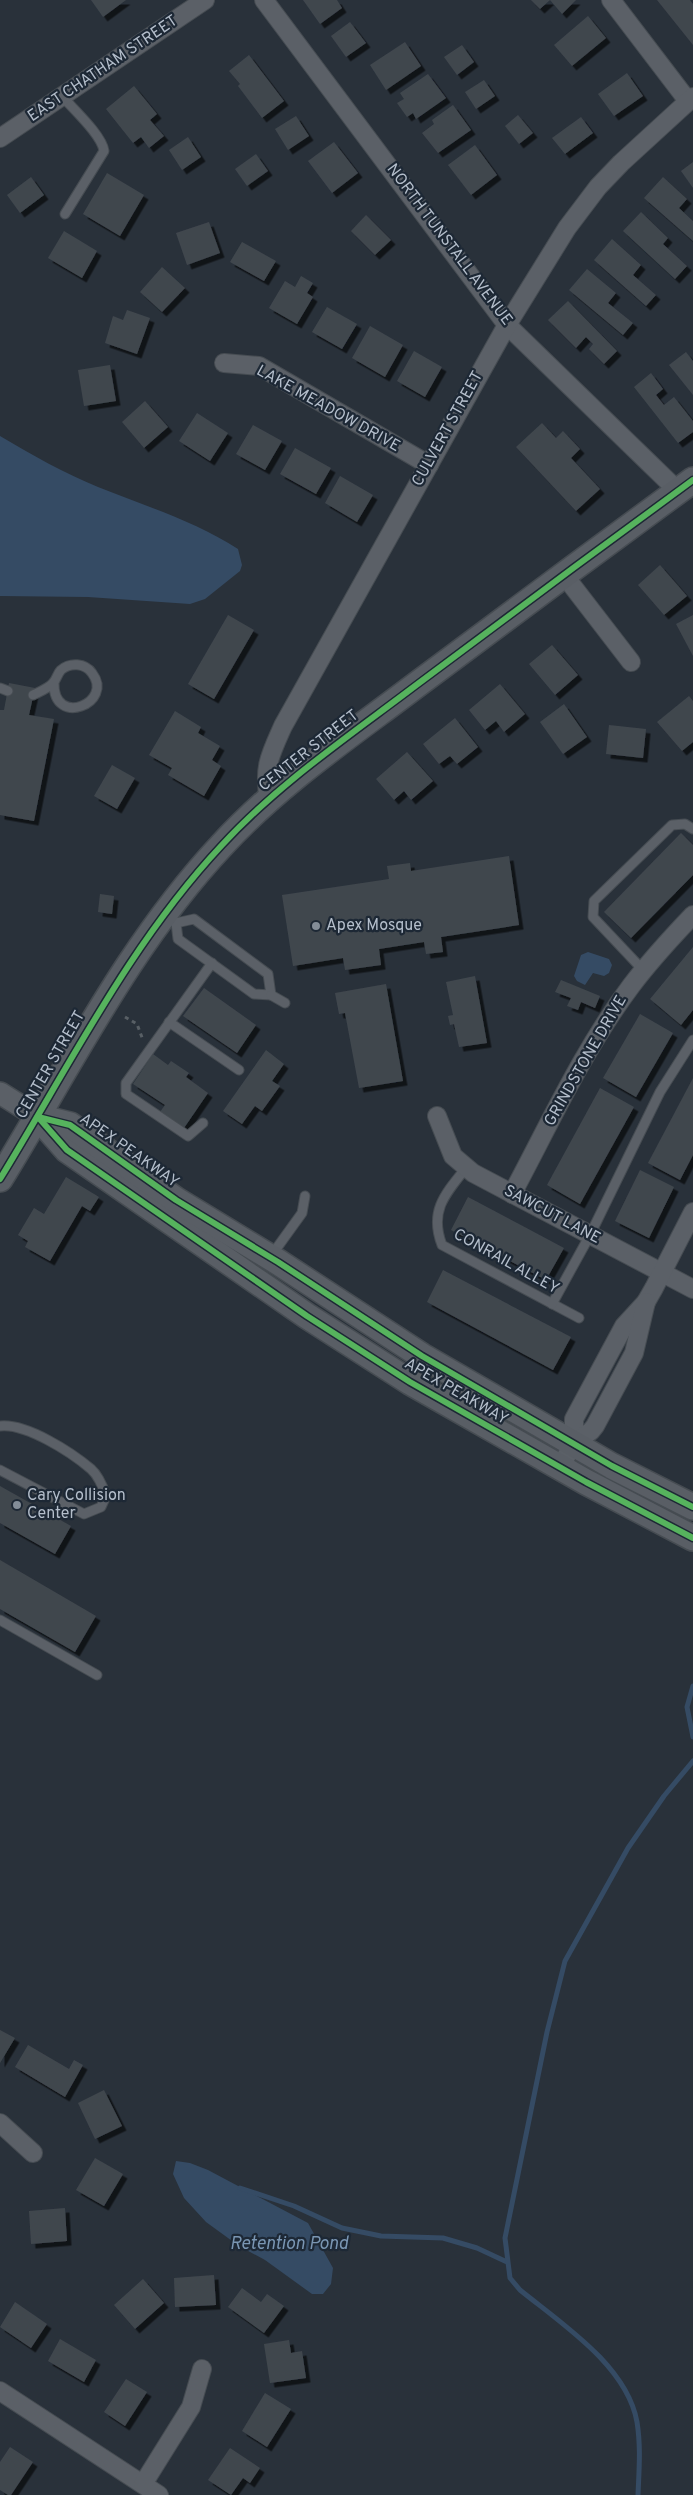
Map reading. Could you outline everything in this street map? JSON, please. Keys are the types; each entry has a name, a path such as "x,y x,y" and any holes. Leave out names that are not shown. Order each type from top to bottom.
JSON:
{"main road":[{"name":"CENTER STREET","path":"0,1179 103,1003 170,919 222,845 269,800 347,738 686,486"},
{"name":"APEX PEAKWAY","path":"38,1117 70,1125 176,1200 270,1257 422,1356 612,1466 693,1507"},
{"name":"APEX PEAKWAY","path":"38,1117 67,1150 306,1316 410,1382 560,1467 693,1538"}],"street":[{"name":"EAST CHATHAM STREET","path":"0,138 205,0"},
{"name":"NORTH TUNSTALL AVENUE","path":"264,0 507,325 686,486"},
{"path":"611,0 690,99"},
{"name":"CULVERT STREET","path":"269,800 265,779 269,757 283,726 507,325 584,205 621,163 690,99"},
{"name":"LAKE MEADOW DRIVE","path":"224,363 259,366 428,465"},
{"path":"564,575 631,662"},
{"name":"GRINDSTONE DRIVE","path":"512,1194 591,1047 643,970 693,915"},
{"path":"0,1094 38,1117"},
{"name":"SAWCUT LANE","path":"437,1116 452,1156 466,1168 693,1289"},
{"path":"560,1467 574,1443 574,1419 624,1326 646,1302 663,1273 693,1212"},
{"path":"0,2123 33,2153"},
{"path":"143,2484 191,2407 202,2369"},
{"path":"0,2391 159,2495"}],"lane":[{"path":"62,96 96,134 103,144 104,151 65,214"},
{"path":"33,695 54,683 61,670 73,664 87,668 92,673 97,687 92,700 87,705 73,708 66,706 56,697 54,683"},
{"path":"643,970 593,917 594,901 672,825 684,824 693,828"},
{"path":"271,995 268,974 194,919 170,919 178,939 212,964 254,994 271,995 285,1003"},
{"path":"203,1123 188,1136 126,1094 126,1083 133,1070 212,964"},
{"path":"169,1022 239,1070"},
{"path":"552,1304 590,1235 660,1092 693,1040"},
{"name":"CONRAIL ALLEY","path":"466,1168 446,1193 436,1215 436,1231 442,1245 579,1318"},
{"path":"270,1257 302,1213 306,1196"},
{"path":"0,1426 10,1425 34,1433 92,1470 102,1485 106,1496 101,1507 84,1514 0,1470"},
{"path":"0,1620 97,1675"}],"path":[{"path":"125,1017 137,1024 143,1040"}],"water":[{"path":"0,436 73,476 187,522 222,539 238,549 242,565 240,571 205,599 190,604 88,597 0,596"},
{"path":"588,952 609,959 612,965 609,973 604,976 593,973 585,985 577,981 574,976 581,955"},
{"name":"Retention Pond","path":"176,2161 190,2163 208,2170 308,2223 333,2268 331,2284 323,2294 312,2294 265,2260 239,2246 206,2222 184,2198 173,2174"}],"building":[{"path":"91,0 126,0 103,17"},
{"path":"303,0 337,0 342,8 320,24"},
{"path":"531,0 550,0 540,9"},
{"path":"550,0 576,0 562,14"},
{"path":"657,0 690,0 693,4 693,45"},
{"path":"588,16 606,38 572,66 554,45"},
{"path":"350,22 366,43 346,57 331,36"},
{"path":"405,42 421,66 386,90 370,65"},
{"path":"462,45 474,62 457,75 444,57"},
{"path":"249,55 284,101 262,118 238,86 240,84 229,71"},
{"path":"627,73 643,96 614,116 598,94"},
{"path":"428,74 446,98 416,119 413,113 407,117 397,103 404,99 400,93"},
{"path":"484,80 495,96 476,109 465,92"},
{"path":"134,86 157,114 150,120 164,136 149,148 141,137 133,143 106,109"},
{"path":"453,105 471,130 438,153 422,133 434,124 432,120"},
{"path":"518,115 533,133 519,144 505,126"},
{"path":"296,116 309,136 288,150 275,129"},
{"path":"581,117 593,133 565,154 552,138"},
{"path":"188,137 201,157 182,170 169,150"},
{"path":"334,142 358,173 332,193 308,161"},
{"path":"475,145 497,175 471,195 448,165"},
{"path":"256,154 268,171 247,186 235,169"},
{"path":"693,162 693,188 681,171"},
{"path":"107,173 144,195 120,236 83,214"},
{"path":"31,177 44,195 20,213 7,195"},
{"path":"663,177 687,199 679,208 693,221 693,241 644,198"},
{"path":"641,212 668,238 663,244 687,266 675,279 623,231"},
{"path":"366,215 391,240 375,255 351,231"},
{"path":"209,222 220,253 187,265 176,233"},
{"path":"64,231 97,251 82,278 48,258"},
{"path":"612,239 641,265 633,275 656,295 646,306 594,260"},
{"path":"242,242 276,261 264,281 230,262"},
{"path":"162,267 185,288 162,312 140,292"},
{"path":"587,269 616,293 608,303 633,323 623,335 569,290"},
{"path":"301,276 313,283 307,293 313,297 297,324 269,308 285,281 295,287"},
{"path":"568,301 617,351 604,364 589,349 593,344 586,337 576,348 548,320"},
{"path":"327,307 357,324 342,349 312,332"},
{"path":"127,310 150,318 137,354 105,343 113,316 123,320"},
{"path":"370,326 403,345 385,377 352,358"},
{"path":"414,351 442,367 425,397 397,381"},
{"path":"686,352 693,361 693,395 669,365"},
{"path":"110,365 116,401 84,406 78,370"},
{"path":"651,373 663,389 656,395 664,405 674,397 693,421 693,432 678,443 634,387"},
{"path":"145,401 168,427 144,448 122,422"},
{"path":"197,413 228,433 210,461 179,441"},
{"path":"542,423 556,438 563,431 580,449 571,458 600,489 576,511 516,447"},
{"path":"253,425 282,441 265,470 236,454"},
{"path":"295,448 331,468 316,494 280,474"},
{"path":"340,476 373,495 357,522 325,503"},
{"path":"660,565 687,596 664,615 638,585"},
{"path":"228,615 254,630 214,699 188,684"},
{"path":"693,615 693,656 676,624"},
{"path":"552,645 578,675 555,695 529,664"},
{"path":"9,683 35,688 29,715 54,719 34,821 0,815 0,710 4,710"},
{"path":"500,684 525,714 504,732 496,721 485,730 469,710"},
{"path":"689,696 693,701 693,742 682,751 657,722"},
{"path":"564,704 587,737 563,754 540,722"},
{"path":"175,711 201,727 198,733 220,746 212,760 221,766 204,796 168,775 172,768 149,755"},
{"path":"455,718 478,747 457,764 450,756 439,764 423,744"},
{"path":"609,725 646,729 643,758 606,754"},
{"path":"407,752 433,781 411,800 404,791 394,800 376,779"},
{"path":"112,765 135,778 117,809 94,796"},
{"path":"681,833 693,845 693,875 631,938 604,912"},
{"path":"509,856 519,925 441,937 443,952 426,954 424,942 379,949 381,965 345,970 343,958 293,966 282,895 389,879 387,866 410,863 411,871"},
{"path":"100,894 114,896 112,914 98,912"},
{"path":"693,947 693,1010 681,1025 650,999"},
{"path":"475,976 487,1043 459,1047 454,1024 450,1025 448,1016 453,1015 446,982"},
{"path":"561,980 600,996 595,1008 581,1002 578,1010 567,1006 571,998 555,992"},
{"path":"386,984 403,1081 359,1088 345,1013 339,1014 335,993"},
{"path":"204,988 256,1025 237,1053 183,1016"},
{"path":"640,1014 673,1033 636,1097 603,1078"},
{"path":"266,1050 284,1064 272,1081 280,1086 262,1111 255,1106 242,1124 223,1111"},
{"path":"153,1054 168,1065 171,1061 189,1073 186,1077 208,1093 184,1128 160,1112 165,1105 133,1084"},
{"path":"693,1078 693,1155 680,1180 648,1163"},
{"path":"600,1088 634,1107 580,1204 547,1185"},
{"path":"640,1170 674,1187 649,1238 615,1221"},
{"path":"66,1177 99,1197 90,1211 82,1206 50,1261 25,1247 28,1241 18,1235 34,1208 44,1214"},
{"path":"468,1197 564,1248 546,1280 451,1230"},
{"path":"443,1270 571,1337 553,1370 427,1302"},
{"name":"Cary Collision Center","path":"0,1486 71,1526 55,1554 0,1523"},
{"path":"0,1560 96,1616 75,1652 0,1609"},
{"path":"0,2030 15,2038 0,2063"},
{"path":"28,2045 69,2069 74,2060 83,2065 65,2097 15,2067"},
{"path":"104,2090 122,2126 95,2139 78,2103"},
{"path":"95,2158 123,2174 104,2206 76,2190"},
{"path":"65,2208 67,2241 31,2244 29,2211"},
{"path":"214,2275 216,2305 175,2307 174,2278"},
{"path":"143,2279 164,2303 135,2329 114,2305"},
{"path":"242,2288 261,2302 267,2294 284,2306 264,2333 228,2307"},
{"path":"15,2302 47,2324 31,2348 0,2327"},
{"path":"60,2339 96,2360 84,2382 48,2361"},
{"path":"289,2340 291,2353 302,2351 306,2378 270,2383 264,2344"},
{"path":"126,2379 147,2392 125,2426 104,2412"},
{"path":"265,2393 291,2409 267,2447 242,2431"},
{"path":"10,2447 33,2462 11,2495 8,2495 0,2490 0,2462"},
{"path":"230,2448 260,2468 250,2483 243,2478 231,2495 208,2480"}],"waterway":[{"path":"693,1686 687,1707 693,1737"},
{"path":"638,2495 639,2440 637,2422 631,2402 607,2365 573,2332 520,2290 510,2278 505,2238 547,2032 565,1961 628,1848 664,1796 693,1761"},
{"path":"240,2188 294,2206 342,2228 381,2236 443,2238 477,2248 507,2262"}],"cycle path":[{"path":"0,1179 130,964 158,922 222,845 266,801 340,742 693,480"},
{"path":"38,1117 67,1150 307,1316 410,1382 586,1482 693,1538"},
{"path":"38,1117 70,1125 176,1200 278,1262 422,1356 612,1466 693,1507"}],"place":[{"name":"Apex Mosque","path":"316,926"},
{"name":"Cary Collision Center","path":"17,1505"}]}
